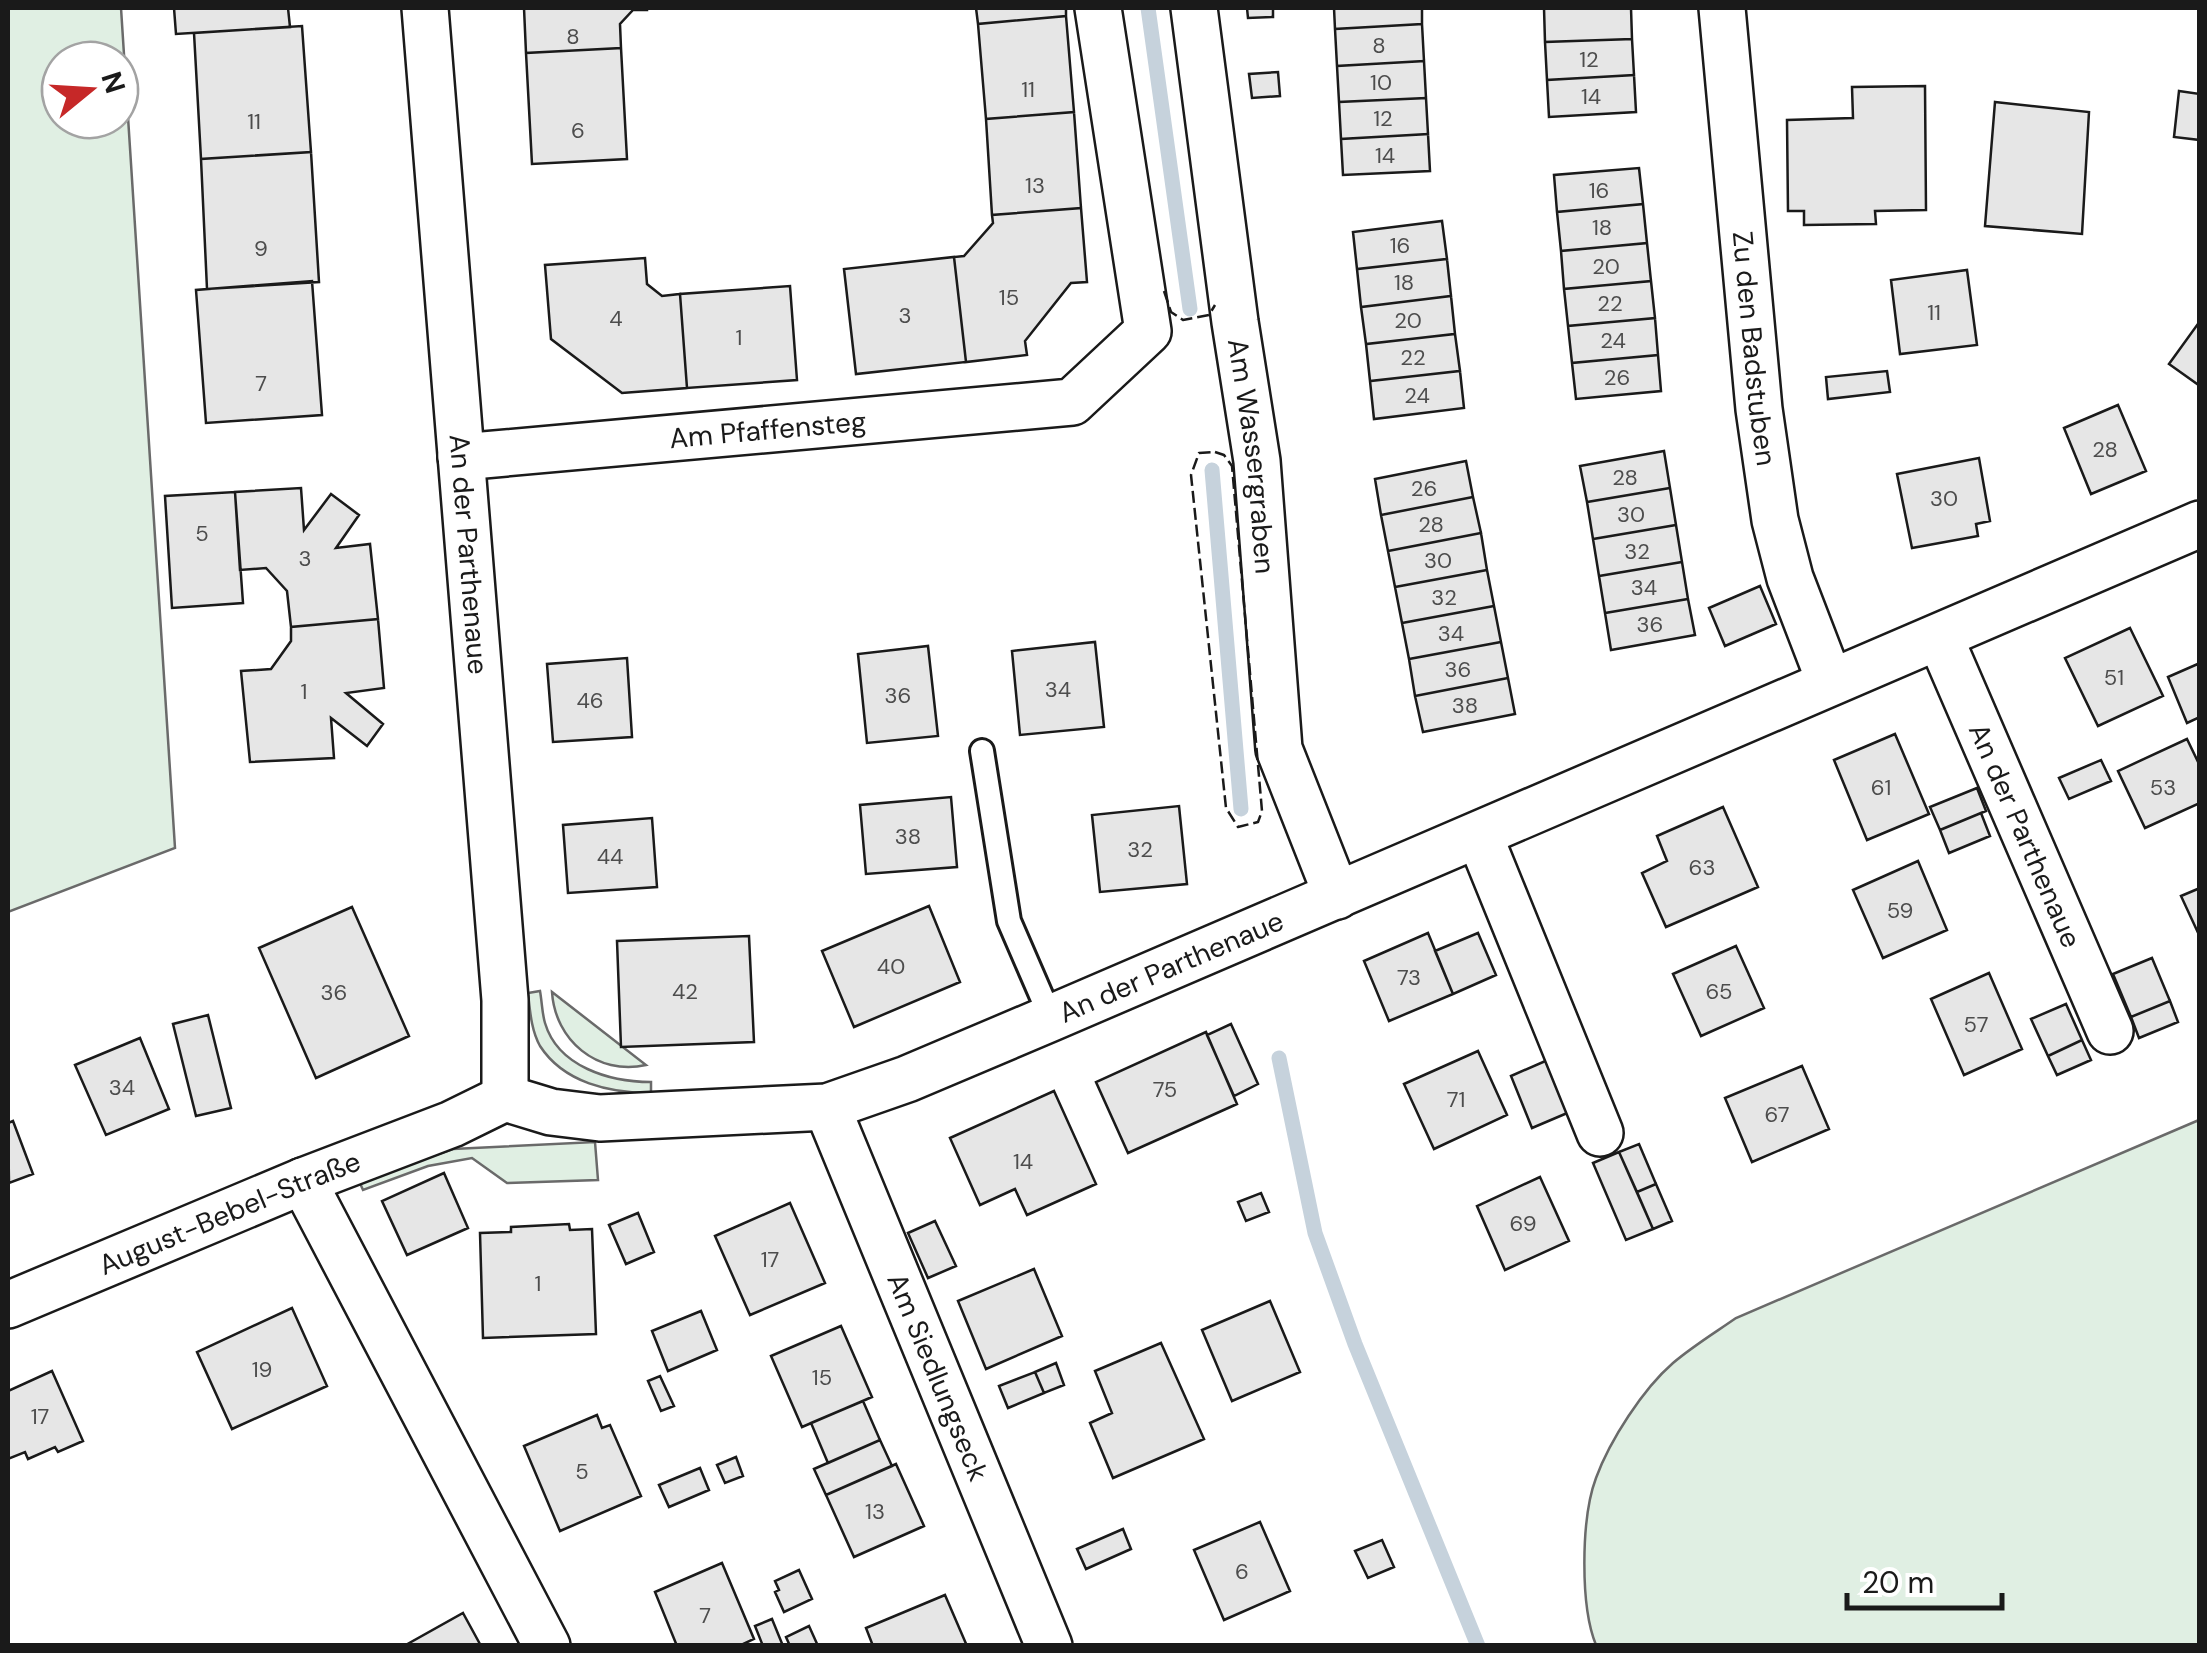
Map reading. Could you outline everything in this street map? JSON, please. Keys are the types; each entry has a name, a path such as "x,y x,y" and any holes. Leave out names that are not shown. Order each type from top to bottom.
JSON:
{"street":[{"name":"An der Parthenaue","path":"425,8 505,1000 504,1098 552,1112 600,1118 827,1108 907,1079 1479,836 2200,524"},
{"name":"Am Pfaffensteg","path":"461,457 1072,402 1148,331 1098,8"},
{"name":"Am Wassergraben","path":"1194,8 1234,322 1257,461 1279,749 1337,896"},
{"name":"Zu den Badstuben","path":"1722,8 1759,409 1775,520 1790,578 1830,682"},
{"name":"An der Parthenaue","path":"1940,638 2110,1031"},
{"path":"1479,836 1600,1133"},
{"name":"August-Bebel-Straße","path":"8,1305 303,1181 452,1124 504,1098"},
{"name":"Am Siedlungseck","path":"827,1108 1049,1646"},
{"path":"303,1181 547,1646"}],"lane":[{"path":"982,751 1009,922 1050,1018"}],"green space":[{"path":"8,8 121,8 123,40 40,40 40,140 129,140 175,848 8,912"},
{"path":"540,991 545,1023 561,1051 603,1075 651,1082 651,1093 589,1083 550,1059 537,1040 530,1013 528,993"},
{"path":"552,992 646,1065 611,1065 582,1051 561,1025"},
{"path":"2199,1120 2199,1645 1596,1645 1585,1586 1585,1538 1591,1495 1619,1432 1639,1401 1673,1363 1736,1318"},
{"path":"595,1142 598,1180 507,1183 472,1158 428,1166 363,1190 359,1181 453,1149"}],"building":[{"path":"174,8 288,8 290,27 176,34"},
{"path":"524,8 647,10 633,10 620,24 621,48 526,53"},
{"path":"976,8 1066,8 1066,16 978,24"},
{"path":"1247,8 1273,8 1273,17 1248,18"},
{"path":"1334,8 1422,8 1422,24 1335,29"},
{"path":"1544,8 1631,8 1632,39 1545,42"},
{"path":"1066,16 1074,112 986,119 978,24"},
{"path":"1422,24 1424,61 1337,66 1335,29"},
{"path":"302,26 311,152 201,159 194,33"},
{"path":"1632,39 1634,75 1547,80 1545,42"},
{"path":"621,48 627,159 532,164 526,53"},
{"path":"1424,61 1426,98 1339,102 1337,66"},
{"path":"1278,72 1280,96 1252,98 1249,74"},
{"path":"1634,75 1636,112 1549,117 1547,80"},
{"path":"1925,86 1926,210 1875,211 1876,224 1804,225 1804,211 1788,211 1787,120 1853,118 1852,87"},
{"path":"2179,91 2200,94 2200,140 2174,137"},
{"path":"1426,98 1428,134 1341,139 1339,102"},
{"path":"1995,102 2089,112 2082,234 1985,226"},
{"path":"1074,112 1081,208 992,215 986,119"},
{"path":"1428,134 1430,171 1343,175 1341,139"},
{"path":"311,152 319,282 207,289 201,159"},
{"path":"1639,168 1643,204 1557,212 1554,175"},
{"path":"1643,204 1647,243 1561,251 1557,212"},
{"path":"1081,208 1087,282 1071,283 1025,341 1027,355 966,362 954,257 964,256 993,223 992,215"},
{"path":"1442,221 1447,259 1357,269 1353,232"},
{"path":"1647,243 1651,281 1564,289 1561,251"},
{"path":"954,257 966,362 856,374 844,269"},
{"path":"645,258 647,284 662,296 680,294 687,388 622,393 551,339 545,265"},
{"path":"1447,259 1451,296 1361,307 1357,269"},
{"path":"1967,270 1977,345 1900,354 1891,280"},
{"path":"312,281 322,415 206,423 196,290"},
{"path":"1651,281 1655,318 1568,326 1564,289"},
{"path":"790,286 797,380 687,388 680,294"},
{"path":"1451,296 1455,334 1366,344 1361,307"},
{"path":"1655,318 1658,355 1572,363 1568,326"},
{"path":"2200,321 2200,386 2169,364"},
{"path":"1455,334 1460,371 1370,381 1366,344"},
{"path":"1658,355 1661,391 1576,399 1572,363"},
{"path":"1460,371 1464,408 1374,419 1370,381"},
{"path":"1887,371 1890,392 1828,399 1826,377"},
{"path":"2118,405 2146,471 2091,494 2064,428"},
{"path":"1664,451 1670,488 1587,502 1580,466"},
{"path":"1979,458 1990,521 1976,524 1978,536 1912,548 1897,474"},
{"path":"1466,461 1473,497 1381,515 1375,479"},
{"path":"301,488 304,530 331,494 359,515 336,548 370,544 378,619 291,627 287,591 266,568 240,570 235,492"},
{"path":"1670,488 1676,525 1593,539 1587,502"},
{"path":"235,492 243,603 172,608 165,496"},
{"path":"1473,497 1481,533 1388,551 1381,515"},
{"path":"1676,525 1682,562 1599,576 1593,539"},
{"path":"1481,533 1487,570 1395,587 1388,551"},
{"path":"1682,562 1688,599 1605,613 1599,576"},
{"path":"1487,570 1494,606 1402,623 1395,587"},
{"path":"1760,586 1776,624 1725,646 1709,608"},
{"path":"1688,599 1695,635 1611,650 1605,613"},
{"path":"1494,606 1501,642 1409,659 1402,623"},
{"path":"378,619 384,688 346,693 383,724 367,746 331,718 334,758 250,762 241,671 271,669 291,641 291,627"},
{"path":"2130,628 2163,696 2098,726 2065,658"},
{"path":"1095,642 1104,727 1020,735 1012,651"},
{"path":"1501,642 1508,678 1415,696 1409,659"},
{"path":"928,646 938,736 867,743 858,654"},
{"path":"627,658 632,737 553,742 547,664"},
{"path":"2200,663 2200,717 2187,723 2168,677"},
{"path":"1508,678 1515,714 1423,732 1415,696"},
{"path":"1895,734 1929,814 1867,840 1834,760"},
{"path":"2187,739 2200,766 2200,803 2145,828 2118,771"},
{"path":"2101,760 2111,781 2069,799 2059,778"},
{"path":"1977,788 1986,811 1940,830 1930,807"},
{"path":"951,797 957,867 866,874 860,805"},
{"path":"1179,806 1187,884 1100,892 1092,815"},
{"path":"1723,807 1758,887 1666,927 1642,873 1667,861 1657,836"},
{"path":"1981,813 1990,836 1949,853 1940,830"},
{"path":"652,818 657,887 568,893 563,825"},
{"path":"1918,861 1947,930 1883,958 1853,890"},
{"path":"2200,888 2200,937 2181,896"},
{"path":"929,906 960,982 854,1027 822,951"},
{"path":"352,907 409,1036 316,1078 259,948"},
{"path":"1428,933 1453,994 1389,1021 1364,961"},
{"path":"1478,933 1496,975 1453,994 1435,951"},
{"path":"749,936 754,1042 621,1047 617,941"},
{"path":"1736,946 1764,1008 1701,1036 1673,974"},
{"path":"2152,958 2170,1001 2131,1017 2113,974"},
{"path":"1989,973 2022,1049 1964,1075 1931,999"},
{"path":"2170,1001 2178,1022 2139,1038 2131,1017"},
{"path":"2066,1004 2082,1040 2048,1056 2031,1019"},
{"path":"208,1015 231,1108 196,1116 173,1024"},
{"path":"1231,1024 1258,1084 1234,1096 1207,1035"},
{"path":"1206,1032 1237,1104 1128,1153 1096,1082"},
{"path":"140,1038 169,1109 106,1135 75,1065"},
{"path":"2082,1040 2091,1060 2057,1075 2048,1056"},
{"path":"1478,1051 1507,1115 1434,1149 1404,1084"},
{"path":"1550,1059 1572,1111 1532,1128 1511,1076"},
{"path":"1802,1066 1829,1129 1752,1162 1725,1098"},
{"path":"1054,1091 1096,1184 1027,1215 1015,1189 980,1205 950,1138"},
{"path":"13,1121 33,1174 9,1183 8,1123"},
{"path":"1639,1144 1656,1184 1637,1192 1619,1152"},
{"path":"1619,1152 1653,1229 1626,1240 1593,1163"},
{"path":"444,1173 468,1228 407,1255 382,1201"},
{"path":"1540,1177 1569,1241 1505,1270 1477,1206"},
{"path":"1656,1184 1672,1221 1653,1229 1637,1192"},
{"path":"1261,1193 1269,1212 1246,1221 1238,1202"},
{"path":"790,1203 825,1283 750,1315 715,1236"},
{"path":"638,1213 654,1252 626,1264 609,1225"},
{"path":"935,1221 956,1266 928,1278 908,1233"},
{"path":"569,1224 570,1230 592,1229 596,1334 483,1338 480,1233"},
{"path":"1034,1269 1062,1336 986,1369 958,1301"},
{"path":"1270,1301 1300,1372 1232,1401 1202,1330"},
{"path":"292,1308 327,1386 232,1429 197,1352"},
{"path":"701,1311 717,1350 668,1371 652,1331"},
{"path":"841,1326 872,1397 802,1427 771,1356"},
{"path":"1161,1343 1204,1439 1113,1478 1090,1423 1112,1413 1095,1371"},
{"path":"1056,1363 1064,1385 1044,1393 1035,1372"},
{"path":"52,1371 83,1441 58,1452 55,1447 28,1459 25,1452 8,1459 8,1391"},
{"path":"1035,1372 1044,1393 1008,1408 999,1386"},
{"path":"660,1376 674,1406 661,1411 648,1381"},
{"path":"863,1401 880,1440 828,1463 811,1423"},
{"path":"597,1415 602,1428 610,1425 641,1496 560,1531 524,1446"},
{"path":"880,1440 892,1466 826,1495 814,1469"},
{"path":"736,1457 743,1476 725,1483 717,1465"},
{"path":"896,1464 924,1526 854,1557 826,1495"},
{"path":"700,1468 709,1490 669,1507 659,1485"},
{"path":"1260,1522 1290,1591 1224,1620 1194,1550"},
{"path":"1123,1529 1131,1549 1086,1569 1077,1549"},
{"path":"1382,1540 1394,1567 1368,1578 1355,1551"},
{"path":"722,1563 754,1639 739,1646 677,1646 655,1592"},
{"path":"799,1570 812,1599 784,1612 775,1592 779,1590 775,1581"},
{"path":"945,1595 967,1646 873,1646 866,1628"},
{"path":"463,1613 481,1646 404,1646"},
{"path":"772,1619 783,1646 763,1646 755,1626"},
{"path":"809,1626 818,1646 790,1646 786,1637"}],"waterway":[{"path":"1148,8 1190,309"},
{"path":"1212,470 1241,809"},
{"path":"1279,1058 1315,1233 1355,1344 1478,1646"}],"fence":[{"path":"1164,291 1171,312 1183,320 1209,315 1215,305"},
{"path":"1215,452 1224,455 1232,466 1262,811 1258,822 1238,827 1226,808 1191,475 1199,453 1215,452"}]}
